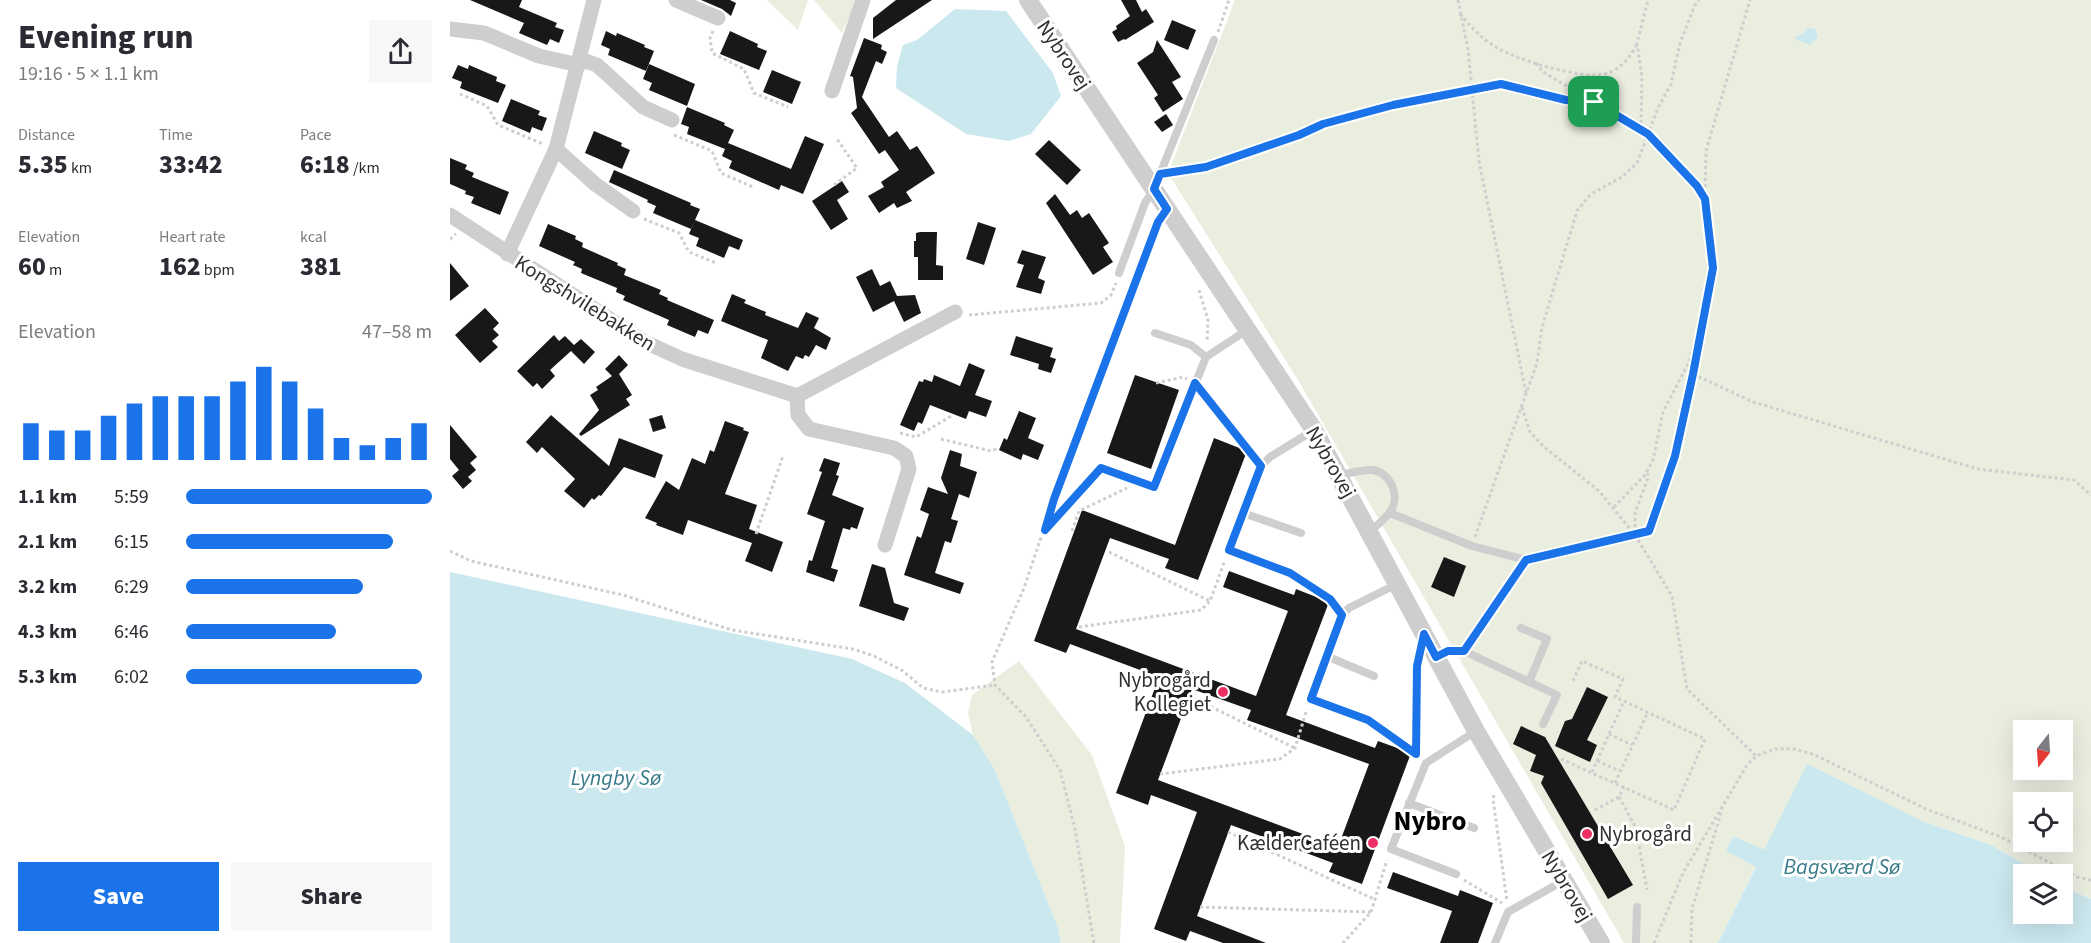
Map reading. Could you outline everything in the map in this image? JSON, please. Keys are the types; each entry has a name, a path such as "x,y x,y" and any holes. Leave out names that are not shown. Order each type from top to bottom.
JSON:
{"street":[{"path":"507,254 556,149 594,0"},
{"path":"676,0 718,18"},
{"path":"832,91 863,0"},
{"name":"Nybrovej","path":"1028,0 1157,182 1167,209 1314,430 1476,731 1600,943"},
{"path":"450,29 484,33 539,56 597,65 643,107 672,120"},
{"path":"556,149 595,184 633,211"},
{"name":"Kongshvilebakken","path":"450,215 645,342 682,359 797,396"},
{"path":"885,545 909,469 906,456 894,448 809,429 798,415 797,396 955,312"}],"lane":[{"path":"1119,273 1145,203 1157,182 1214,40"},
{"path":"1101,468 1154,487 1206,357 1247,330"},
{"path":"1155,333 1191,345 1206,357"},
{"path":"1290,573 1229,550 1261,466 1270,457 1314,430"},
{"path":"1339,475 1370,470 1382,473 1387,478 1394,491 1394,506 1390,513 1370,532"},
{"path":"1243,513 1301,533"},
{"path":"1390,513 1472,546 1526,560"},
{"path":"1368,720 1311,699 1342,615 1349,608 1397,584"},
{"path":"1521,628 1547,639 1529,682"},
{"path":"1436,657 1448,651 1464,651 1557,695 1543,724"},
{"path":"1326,656 1374,676"},
{"path":"1456,874 1390,849 1426,763 1476,731"},
{"path":"1409,803 1474,828"},
{"path":"1495,943 1508,912 1563,881"},
{"path":"1636,943 1637,907"}],"path":[{"path":"1214,40 1220,30 1229,0"},
{"path":"1458,0 1468,49 1470,89 1479,161 1526,395"},
{"path":"1460,14 1495,47 1535,63 1571,72 1604,74 1624,63 1634,52 1648,0"},
{"path":"1472,546 1537,363 1542,327 1577,212 1591,194 1622,177 1636,163 1658,108 1671,84 1680,44 1699,0"},
{"path":"1464,651 1526,560 1649,531 1675,456 1713,268 1705,199 1706,151 1750,0"},
{"path":"718,18 710,38 712,53 744,69 754,93 788,107"},
{"path":"1637,43 1642,78 1641,123 1648,134 1697,186 1705,199"},
{"path":"1535,63 1543,72 1648,134"},
{"path":"1157,182 1299,135 1323,124 1383,107 1470,89 1501,84 1558,98 1594,102"},
{"path":"460,94 486,106 498,125 556,149"},
{"path":"672,120 669,129 674,135 712,151 721,173 753,187"},
{"path":"834,185 857,168 837,139"},
{"path":"1094,943 1076,829 1060,770 1026,717 995,685 992,662 1024,588 1054,499 1158,222 1167,209"},
{"path":"633,211 639,217 679,233 690,252 716,263"},
{"path":"1202,261 1198,286 1208,320 1206,357"},
{"path":"955,312 970,315 1101,303 1111,295 1119,273"},
{"path":"1614,507 1648,470 1653,460 1663,412 1688,364 1705,309"},
{"path":"1693,374 1765,405 1978,470 2074,480 2091,495"},
{"path":"1156,382 1184,377 1195,383 1261,466"},
{"path":"1522,407 1530,432 1544,447 1599,490 1635,535 1672,596 1687,689 1756,756"},
{"path":"896,432 916,437 952,415"},
{"path":"941,440 991,451 997,448"},
{"path":"756,534 783,456"},
{"path":"1045,530 1101,468"},
{"path":"1635,535 1635,513 1648,478 1648,470"},
{"path":"1072,531 1079,511 1138,483"},
{"path":"1079,627 1201,610 1210,601 1229,550"},
{"path":"450,551 471,561 623,595 732,630 853,649 874,656 903,671 923,688 942,692 995,685"},
{"path":"1109,552 1210,601"},
{"path":"1290,573 1330,599 1342,615"},
{"path":"1416,754 1417,666 1424,634"},
{"path":"1561,759 1674,810 1704,739 1615,697 1623,679 1581,660 1572,683"},
{"path":"1189,696 1295,748"},
{"path":"1160,774 1280,759 1295,748 1311,699"},
{"path":"1592,772 1624,701"},
{"path":"1615,783 1648,712"},
{"path":"1368,720 1426,763"},
{"path":"1609,734 1633,745"},
{"path":"1654,943 1683,873 1747,765 1756,756 1775,749 1795,749 1815,755 1926,809 2001,837 2077,877 2091,880"},
{"path":"1597,761 1620,771"},
{"path":"1499,771 1493,799 1508,912"},
{"path":"1595,810 1619,797 1624,787"},
{"path":"1619,797 1636,828 1647,890"},
{"path":"1691,943 1692,909 1724,806"},
{"path":"1228,832 1376,900"},
{"path":"1343,943 1371,912 1390,849"},
{"path":"1456,874 1502,902 1508,912"},
{"path":"1200,907 1371,912"}],"shaded area":[{"path":"767,0 808,0 798,30"},
{"path":"814,0 857,0 842,33"},
{"path":"1235,0 2091,0 2091,899 2073,891 2073,864 2024,864 1991,845 1922,821 1764,851 1733,836 1726,851 1756,866 1718,943 1624,943 1298,380 1168,173"},
{"path":"1019,661 1092,755 1125,846 1120,943 1061,943 1058,928 994,768 973,735 968,713 972,695"}],"water":[{"path":"955,9 1006,11 1053,73 1061,96 1031,134 1009,141 966,134 896,88 897,66 903,45 917,40"},
{"path":"1808,28 1815,29 1818,37 1810,45 1795,37"},
{"name":"Lyngby Sø","path":"450,572 852,659 905,683 973,735 994,768 1058,928 1061,943 450,943"},
{"name":"Bagsværd Sø","path":"1807,764 1922,821 1991,845 2024,864 2013,864 2013,924 2073,924 2073,891 2091,899 2091,943 1718,943 1756,867 1726,851 1733,836 1764,850"}],"building":[{"path":"470,0 522,0 519,7 557,23 555,27 564,30 559,43 550,39 547,45 519,33 524,23"},
{"path":"701,0 730,0 736,3 731,16 722,9"},
{"path":"896,0 932,0 873,39 873,18"},
{"path":"1121,0 1136,0 1142,12 1146,9 1154,22 1118,42 1112,32 1117,29 1116,26 1130,16"},
{"path":"1172,20 1196,30 1188,50 1164,40"},
{"path":"606,31 616,36 617,33 654,51 646,71 608,55 610,49 601,45"},
{"path":"730,31 758,44 757,47 767,51 759,70 720,54"},
{"path":"864,38 882,45 881,49 887,52 882,64 876,61 862,97 889,137 897,131 910,150 917,146 935,173 906,192 912,201 897,208 894,203 879,213 868,196 884,187 881,182 899,170 885,150 879,154 851,113 857,108 853,77 850,76"},
{"path":"1157,40 1181,77 1172,82 1183,99 1163,112 1154,98 1158,95 1137,63 1153,52"},
{"path":"649,64 695,84 687,106 649,90 652,83 643,79"},
{"path":"458,65 468,69 469,65 497,77 496,81 506,85 498,103 460,88 462,82 452,78"},
{"path":"772,70 801,82 792,104 763,92"},
{"path":"511,99 540,111 538,115 547,118 542,131 532,127 530,133 502,121"},
{"path":"687,107 725,123 724,125 734,130 728,143 791,169 805,136 824,144 803,194 781,185 779,190 729,168 732,161 722,156 725,149 687,134 689,127 681,124"},
{"path":"1166,114 1173,125 1162,132 1154,122"},
{"path":"594,131 622,143 621,146 630,150 622,169 585,153"},
{"path":"1049,140 1081,170 1067,185 1035,154"},
{"path":"450,158 467,165 465,169 474,173 472,177 509,192 500,215 471,203 474,197 450,184"},
{"path":"614,170 700,209 691,229 653,213 656,206 647,202 648,200 609,182"},
{"path":"842,181 849,192 837,200 848,219 831,230 812,201"},
{"path":"1055,194 1070,215 1077,210 1082,218 1089,213 1109,243 1103,247 1113,262 1093,275 1046,203"},
{"path":"695,220 743,240 739,250 729,246 724,258 696,246 699,238 689,234"},
{"path":"978,222 996,228 984,265 966,259"},
{"path":"548,224 576,236 575,239 583,243 582,247 618,263 617,265 626,269 624,275 661,290 659,294 668,298 667,300 714,320 708,334 698,330 695,337 667,325 669,320 623,300 625,296 616,292 617,288 581,273 582,269 573,265 575,262 539,246"},
{"path":"937,232 936,265 943,266 943,280 918,280 918,257 914,257 914,241 916,241 916,233"},
{"path":"1022,250 1046,257 1038,278 1045,281 1041,294 1016,287 1024,265 1017,263"},
{"path":"450,263 469,286 450,301"},
{"path":"872,269 880,286 890,281 897,296 915,295 921,313 904,322 894,301 873,312 856,277"},
{"path":"732,294 746,300 744,303 766,312 765,315 798,328 806,312 819,318 814,328 831,338 826,350 816,345 809,357 805,355 803,359 796,356 788,371 761,358 768,340 721,321"},
{"path":"485,308 499,323 493,329 499,335 492,341 498,347 480,363 455,335"},
{"path":"554,335 559,341 565,336 574,345 581,339 595,352 584,364 571,351 550,370 555,376 542,389 537,383 533,387 517,371"},
{"path":"1016,336 1053,348 1050,357 1056,359 1051,373 1038,369 1039,364 1010,355"},
{"path":"619,355 628,365 619,374 632,395 626,399 630,405 581,436 579,434 599,410 590,395 598,390 596,387 612,376 605,369"},
{"path":"969,363 985,370 975,395 992,401 986,417 969,411 966,419 930,405 922,424 918,422 914,431 900,425 919,381 923,382 924,379 932,382 934,375 960,386"},
{"path":"1135,375 1179,390 1151,469 1107,453"},
{"path":"1019,411 1036,418 1028,438 1044,445 1038,460 1023,454 1021,460 999,450 1004,438 1007,440"},
{"path":"551,415 609,466 619,438 663,455 655,478 624,467 601,496 599,495 594,500 592,498 584,508 564,491 575,479 542,447 537,453 526,442"},
{"path":"662,415 666,428 653,432 649,419"},
{"path":"725,421 749,432 725,494 757,505 749,529 783,542 772,572 745,561 752,543 688,520 683,535 656,525 657,523 645,518 666,481 679,490 692,458 705,464 710,450 714,452"},
{"path":"450,425 477,457 470,463 476,470 468,477 472,481 463,489 452,476 459,470 450,459"},
{"name":"Nybrogård Kollegiet","path":"1214,438 1247,451 1198,580 1165,568 1169,559 1110,538 1076,629 1256,696 1288,611 1223,587 1229,571 1294,595 1296,589 1329,602 1286,715 1375,748 1378,741 1411,753 1362,884 1329,872 1333,863 1231,825 1197,916 1266,943 1223,943 1190,931 1186,941 1154,929 1197,812 1151,795 1148,805 1116,793 1159,677 1070,644 1066,653 1034,641 1082,510 1175,545","holes":["1192,689 1251,710 1247,720 1369,764 1338,847 1158,780"]},
{"path":"950,450 962,454 960,466 977,472 969,498 959,494 951,519 958,521 951,543 945,541 935,573 964,583 960,594 904,575 917,536 921,538 929,514 920,510 928,487 948,494 941,478"},
{"path":"824,458 840,463 836,475 839,476 832,495 864,508 857,529 843,528 831,568 838,570 834,582 806,572 825,521 807,514 822,472 819,471"},
{"path":"1444,557 1466,566 1454,597 1431,587"},
{"path":"872,564 885,568 894,603 909,608 904,621 859,606"},
{"path":"1587,687 1608,697 1587,740 1597,745 1590,762 1555,746 1565,721 1572,719"},
{"name":"Nybrogård","path":"1521,726 1545,737 1633,885 1608,899 1541,783 1544,776 1530,771 1536,755 1513,744"},
{"path":"1393,872 1458,896 1460,890 1493,903 1478,943 1440,943 1452,911 1387,888"}],"place":[{"name":"Nybrogård Kollegiet","path":"1223,692"},
{"name":"Nybrogård","path":"1587,834"},
{"name":"KælderCaféen","path":"1373,843"}],"district":[{"name":"Nybro","path":"1430,821"}],"route":[{"path":"1501,84 1566,100 1594,102 1648,134 1697,186 1705,199 1713,268 1675,456 1649,531 1526,560 1464,651 1448,651 1436,657 1424,634 1417,666 1416,754 1368,720 1311,699 1342,615 1330,599 1290,573 1229,550 1261,466 1195,383 1154,487 1101,468 1045,530 1054,499 1158,222 1167,209 1154,189 1160,174 1206,167 1308,132 1323,124 1393,105 1470,89 1501,84"}]}
